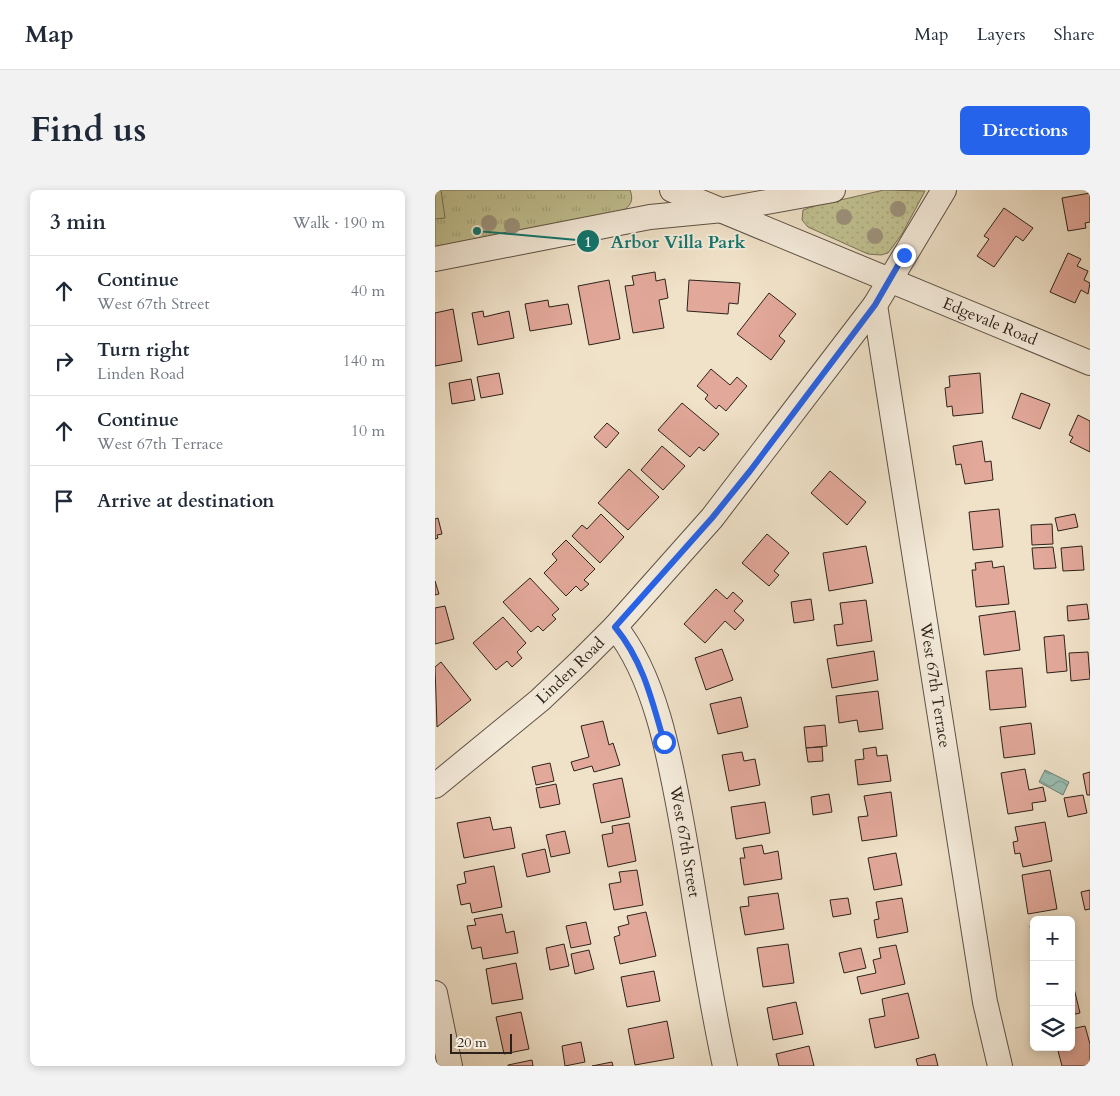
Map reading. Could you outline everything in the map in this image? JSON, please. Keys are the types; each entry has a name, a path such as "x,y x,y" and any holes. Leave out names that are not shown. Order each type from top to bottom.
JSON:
{"street":[{"name":"Edgevale Road","path":"672,190 723,210 757,207 889,279 1090,364"},
{"path":"757,207 833,190"},
{"path":"889,279 944,190"},
{"path":"435,259 651,217 723,210"},
{"name":"Linden Road","path":"435,786 540,700 615,627 717,512 875,305 889,279"},
{"name":"West 67th Terrace","path":"875,305 985,1002 1000,1066"},
{"name":"West 67th Street","path":"615,627 628,643 643,671 675,786 725,1066"},
{"path":"435,993 450,1066"}],"green space":[{"path":"435,190 630,190 632,200 621,212 435,247"},
{"path":"435,190 441,190 445,218 435,219"},
{"path":"884,190 925,191 902,234 888,253 881,255 868,254 808,227 802,220 803,210"}],"water":[{"path":"1045,770 1069,782 1063,795 1039,782"}],"building":[{"path":"1090,193 1090,222 1085,223 1086,228 1068,231 1062,198"},
{"path":"1004,208 1033,228 1023,241 1016,236 994,267 977,256 989,239 984,236"},
{"path":"1068,253 1081,259 1077,266 1088,271 1084,280 1090,283 1088,294 1081,290 1075,303 1050,292"},
{"path":"655,272 656,281 665,279 668,298 659,300 664,328 633,333 625,286 634,285 632,276"},
{"path":"609,280 620,339 589,345 578,286"},
{"path":"689,280 740,283 738,304 729,303 728,314 687,311"},
{"path":"769,293 796,314 779,336 785,341 771,360 737,334"},
{"path":"548,300 549,307 568,304 572,324 530,331 525,304"},
{"path":"453,309 462,361 435,366 435,313"},
{"path":"483,311 484,317 509,311 514,338 478,345 472,313"},
{"path":"711,369 730,385 737,377 747,386 726,411 719,405 716,409 705,399 708,395 697,386"},
{"path":"499,373 503,394 481,398 477,377"},
{"path":"980,373 983,413 953,416 952,406 947,407 945,388 950,387 949,376"},
{"path":"471,379 475,400 452,404 449,383"},
{"path":"1021,393 1050,404 1040,429 1012,418"},
{"path":"682,403 719,434 704,451 699,447 690,457 658,430"},
{"path":"1078,415 1090,421 1090,452 1070,442 1073,437 1069,435"},
{"path":"607,423 619,433 606,448 594,437"},
{"path":"982,441 985,462 991,461 993,480 965,484 961,464 956,465 953,446"},
{"path":"662,446 685,466 663,490 641,470"},
{"path":"629,469 659,497 628,530 598,503"},
{"path":"830,471 866,502 847,525 811,493"},
{"path":"999,509 1003,547 973,550 969,512"},
{"path":"601,514 624,537 600,563 572,536 582,525 587,529"},
{"path":"1075,514 1078,527 1058,531 1055,518"},
{"path":"438,518 442,534 437,535 438,538 435,539 435,519"},
{"path":"1052,524 1053,544 1032,545 1031,525"},
{"path":"767,534 789,553 774,571 779,575 769,586 742,563"},
{"path":"566,540 595,569 584,580 589,584 581,591 576,586 566,596 544,573 557,560 552,554"},
{"path":"866,546 873,583 829,591 823,553"},
{"path":"1082,546 1084,570 1063,571 1061,548"},
{"path":"1053,547 1056,568 1034,569 1032,548"},
{"path":"992,561 993,568 1004,566 1009,604 976,607 972,570 976,570 975,563"},
{"path":"530,578 559,609 552,615 556,619 543,631 538,626 531,632 503,602"},
{"path":"435,581 439,594 435,595"},
{"path":"716,589 727,599 733,592 743,601 734,611 744,620 735,630 725,621 705,643 684,624"},
{"path":"811,599 814,620 794,623 791,602"},
{"path":"866,600 872,641 837,646 834,625 843,624 840,603"},
{"path":"1087,604 1089,619 1068,621 1067,606"},
{"path":"445,606 454,639 435,644 435,608"},
{"path":"1015,611 1020,650 984,655 979,616"},
{"path":"503,617 526,643 517,652 522,658 512,667 507,661 496,670 473,643"},
{"path":"1064,635 1067,671 1047,673 1044,637"},
{"path":"722,649 733,680 706,690 695,658"},
{"path":"874,651 878,680 832,688 827,659"},
{"path":"1088,652 1090,679 1071,681 1069,653"},
{"path":"441,662 471,700 437,727 435,667"},
{"path":"1022,668 1026,707 990,710 986,671"},
{"path":"878,691 883,729 859,732 857,720 839,723 836,696"},
{"path":"741,697 748,727 718,734 710,704"},
{"path":"603,721 609,745 613,743 620,765 594,772 592,766 574,771 571,762 589,757 581,726"},
{"path":"1031,723 1035,754 1004,758 1000,727"},
{"path":"825,725 827,746 806,748 804,727"},
{"path":"822,747 823,761 808,762 806,748"},
{"path":"876,747 877,756 887,755 891,781 858,785 855,760 864,759 863,749"},
{"path":"742,752 744,761 755,759 760,785 729,791 722,755"},
{"path":"550,763 554,781 536,785 532,767"},
{"path":"1025,769 1029,790 1043,787 1046,801 1032,803 1033,810 1008,814 1001,773"},
{"path":"1090,772 1090,795 1087,795 1083,774"},
{"path":"622,778 630,817 601,823 593,784"},
{"path":"556,784 560,804 540,808 536,788"},
{"path":"891,792 897,836 862,841 858,817 868,816 864,796"},
{"path":"829,794 832,812 813,815 811,797"},
{"path":"1083,795 1087,813 1068,817 1064,798"},
{"path":"765,802 770,833 736,839 731,807"},
{"path":"490,817 493,830 511,827 515,848 464,858 457,823"},
{"path":"1045,822 1052,861 1023,867 1020,853 1015,854 1013,842 1018,841 1015,827"},
{"path":"629,823 636,861 608,867 602,835 613,833 612,826"},
{"path":"565,831 570,853 551,857 546,835"},
{"path":"762,845 764,854 778,851 782,879 744,885 740,858 745,858 743,848"},
{"path":"545,849 550,872 527,877 522,854"},
{"path":"896,853 902,885 874,890 868,858"},
{"path":"494,866 502,907 472,913 470,903 461,905 457,885 466,883 464,872"},
{"path":"637,870 643,905 614,910 609,884 621,882 619,872"},
{"path":"1050,870 1057,909 1028,914 1022,875"},
{"path":"1090,890 1090,909 1085,910 1081,892"},
{"path":"778,893 784,929 745,935 740,907 749,906 748,897"},
{"path":"848,898 851,914 833,917 830,900"},
{"path":"902,898 908,932 877,938 874,920 879,919 876,902"},
{"path":"646,912 656,956 620,964 614,937 620,935 618,927 629,924 627,916"},
{"path":"502,914 506,933 514,931 518,953 483,959 481,947 472,949 467,926 476,925 474,919"},
{"path":"586,922 591,944 571,948 566,926"},
{"path":"564,944 569,966 550,970 546,948"},
{"path":"788,944 794,983 763,987 757,948"},
{"path":"896,945 905,984 861,994 857,977 876,973 873,960 881,958 879,948"},
{"path":"861,948 866,968 844,973 839,953"},
{"path":"589,950 594,969 575,974 571,954"},
{"path":"516,963 523,999 492,1004 486,969"},
{"path":"654,971 660,1001 627,1007 621,977"},
{"path":"1075,992 1080,1013 1075,1014"},
{"path":"908,993 919,1038 875,1048 869,1019 885,1016 882,999"},
{"path":"796,1002 803,1034 773,1040 767,1008"},
{"path":"521,1012 529,1049 504,1054 496,1017"},
{"path":"667,1021 674,1058 635,1065 628,1029"},
{"path":"1085,1026 1090,1044 1090,1066 1062,1066 1058,1051 1075,1051 1075,1028"},
{"path":"581,1042 585,1062 565,1066 562,1046"},
{"path":"809,1046 814,1066 779,1066 776,1054"},
{"path":"935,1054 938,1066 918,1066 916,1059"},
{"path":"532,1060 533,1066 508,1066 508,1065"},
{"path":"612,1062 613,1066 592,1066"}],"place":[{"name":"Arbor Villa Park","path":"477,231"}],"route":[{"path":"664,742 639,662 628,643 615,627 674,562 750,471 875,305 904,255"}]}
